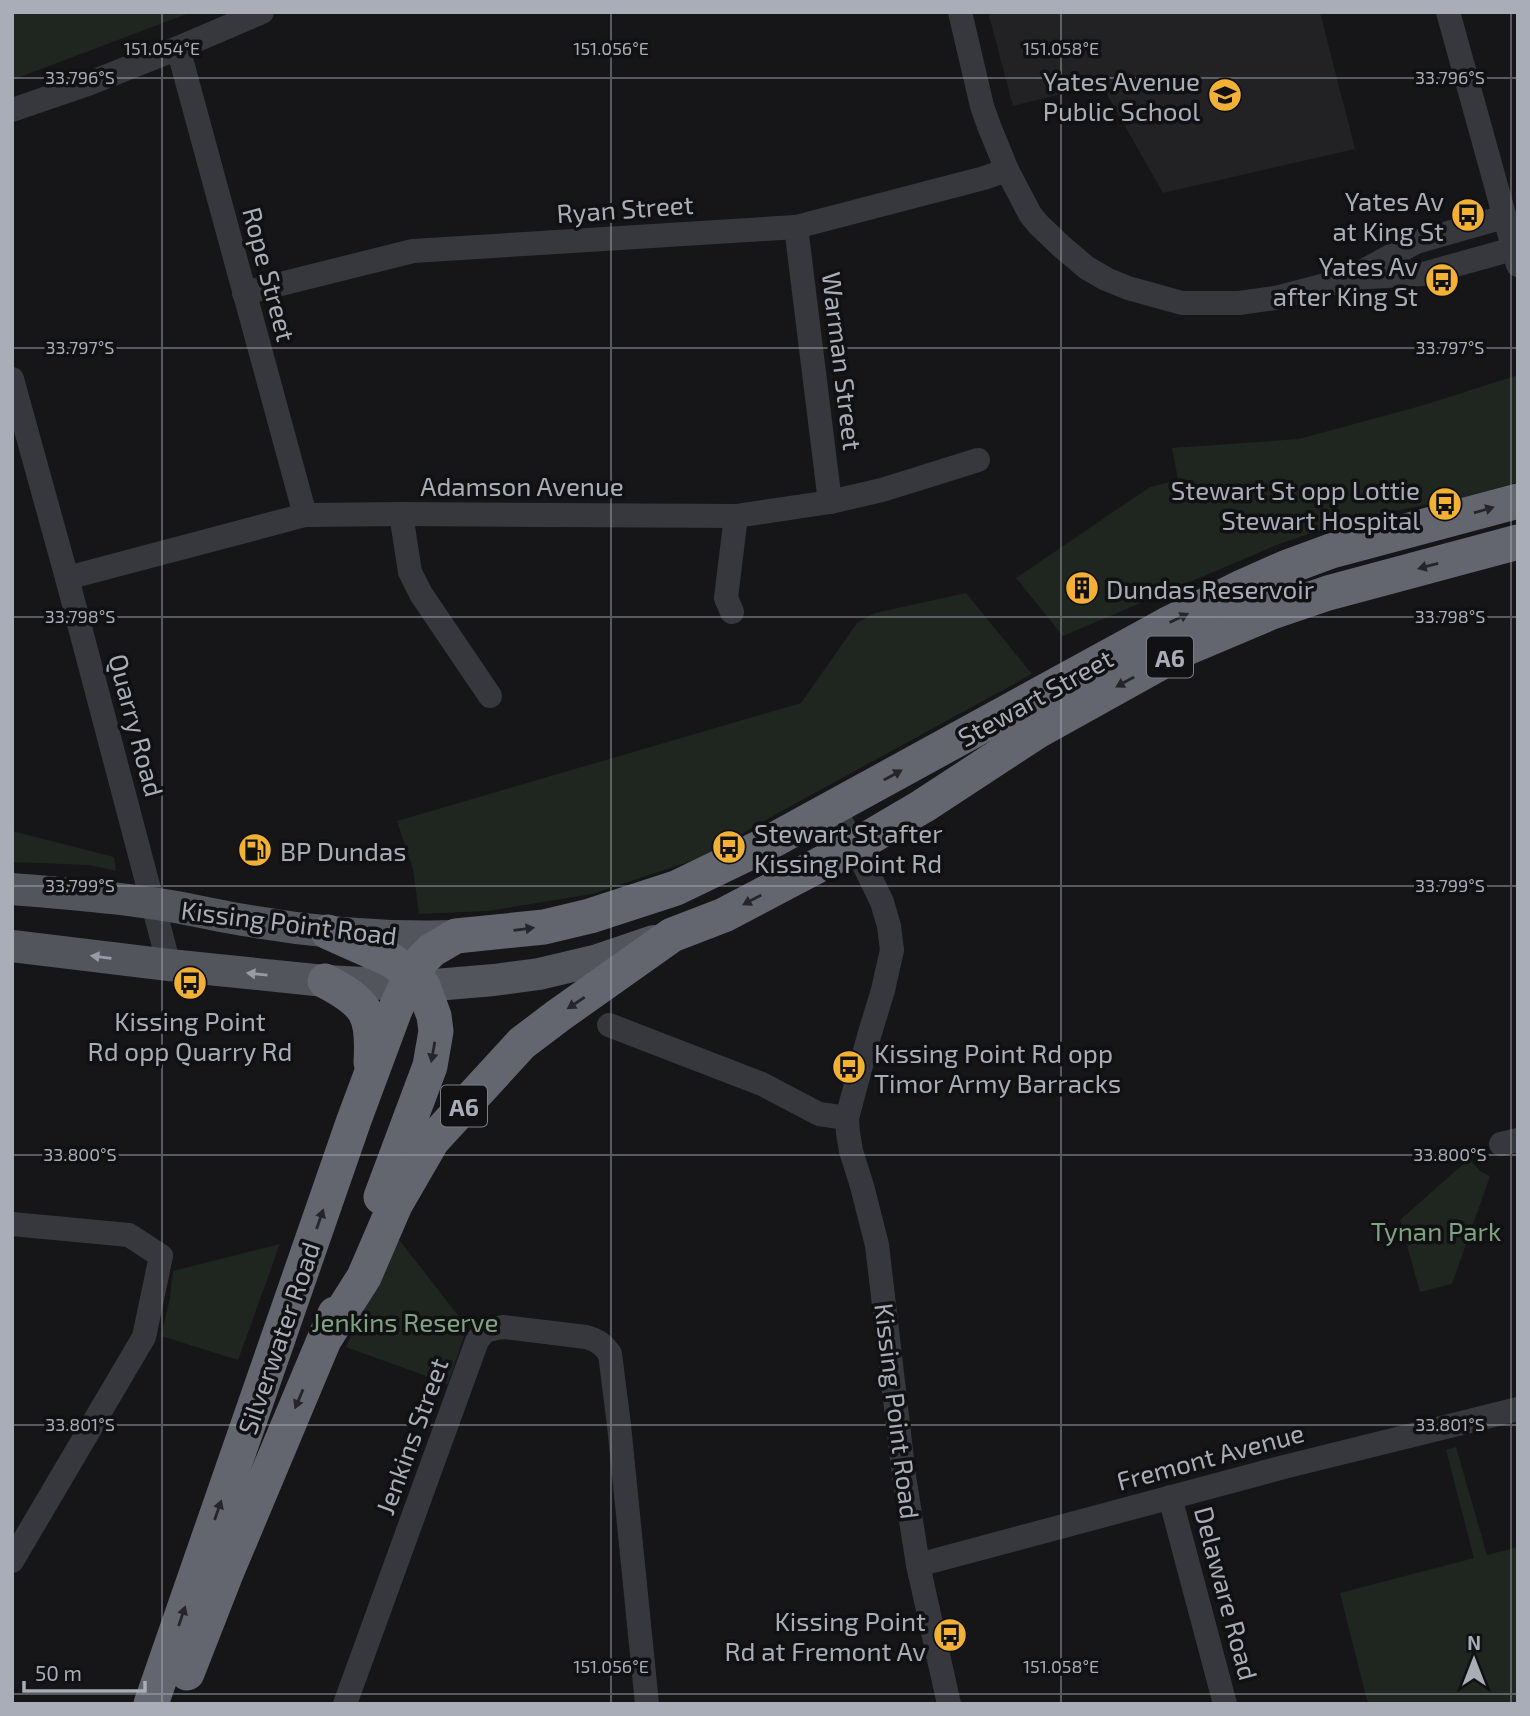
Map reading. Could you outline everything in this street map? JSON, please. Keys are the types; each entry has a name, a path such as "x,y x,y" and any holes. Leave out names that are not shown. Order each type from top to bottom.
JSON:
{"highway":[{"name":"Stewart Street","path":"834,808 1166,625 1296,563 1331,551 1518,501"},
{"name":"Stewart Street","path":"855,846 923,806 1036,732 1187,648 1272,612 1328,593 1518,542"},
{"name":"Kissing Point Road","path":"456,936 544,927 590,916 676,888 834,808"},
{"name":"Kissing Point Road","path":"672,935 724,915 855,846"},
{"path":"328,932 391,960 413,982"},
{"name":"Silverwater Road","path":"326,1336 364,1276 395,1205 432,1140 522,1042 672,935"},
{"name":"Silverwater Road","path":"151,1704 369,1083 422,960 432,950 456,936"},
{"path":"325,981 357,1000 367,1016 372,1041 369,1083"},
{"name":"Silverwater Road","path":"176,1704 194,1651 368,1232 430,1066 435,1048 434,1016 413,982"}],"main road":[{"name":"Kissing Point Road","path":"12,889 153,903 251,922 328,932 400,937 456,936"},
{"name":"Kissing Point Road","path":"12,946 325,981 413,982 494,980 569,968 672,935"}],"street":[{"path":"12,110 85,85 262,12"},
{"path":"960,12 982,106 1007,170 1030,214 1087,268 1128,288 1182,303 1240,303 1275,298 1352,278 1423,274 1515,258 1448,12"},
{"name":"Rope Street","path":"178,48 305,515"},
{"name":"Ryan Street","path":"244,293 413,251 796,227 1007,170"},
{"path":"1352,278 1416,242 1504,217"},
{"name":"Warman Street","path":"796,227 830,502"},
{"name":"Quarry Road","path":"12,379 169,965"},
{"name":"Adamson Avenue","path":"67,578 305,515 736,516 830,502 882,490 978,460"},
{"path":"401,514 410,572 421,594 490,696"},
{"path":"732,612 726,598 736,516"},
{"name":"Kissing Point Road","path":"834,808 883,902 889,926 892,950 847,1118 851,1151 877,1245 904,1476 918,1565 949,1704"},
{"path":"609,1025 762,1084 819,1114 847,1118"},
{"path":"12,1224 129,1235 161,1256 144,1337 12,1561"},
{"name":"Jenkins Street","path":"345,1704 477,1341 483,1333 504,1327 586,1336 597,1340 610,1354 647,1704"},
{"name":"Fremont Avenue","path":"918,1565 1170,1497 1518,1409"},
{"name":"Delaware Road","path":"1170,1497 1225,1704"}],"shaded area":[{"name":"Yates Avenue Public School","path":"988,12 1320,12 1355,149 1163,193 1101,84 1013,106"}],"green space":[{"path":"12,12 192,12 12,80"},
{"path":"1518,375 1518,482 1465,497 1350,520 1279,544 1063,636 1016,578 1150,487 1178,480 1172,448 1299,439 1424,405"},
{"path":"966,593 1032,674 700,858 592,894 488,911 419,914 413,869 397,821 801,703 857,623 875,613"},
{"path":"12,831 114,857 116,871 89,865 12,862"},
{"name":"Tynan Park","path":"1469,1159 1480,1171 1490,1176 1452,1284 1420,1292 1400,1220"},
{"name":"Jenkins Reserve","path":"393,1232 467,1327 448,1384 346,1347"},
{"path":"280,1244 238,1360 161,1336 173,1271"},
{"path":"1456,1447 1487,1555 1518,1547 1518,1704 1368,1704 1340,1593 1474,1558 1446,1450"}],"place":[{"name":"Yates Avenue Public School","path":"1225,95"},
{"name":"Yates Av at King St","path":"1468,215"},
{"name":"Yates Av after King St","path":"1442,280"},
{"name":"Stewart St opp Lottie Stewart Hospital","path":"1445,504"},
{"name":"Dundas Reservoir","path":"1082,588"},
{"name":"Stewart St after Kissing Point Rd","path":"729,847"},
{"name":"BP Dundas","path":"255,850"},
{"name":"Kissing Point Rd opp Quarry Rd","path":"190,983"},
{"name":"Kissing Point Rd opp Timor Army Barracks","path":"849,1067"},
{"name":"Kissing Point Rd at Fremont Av","path":"950,1635"}]}
